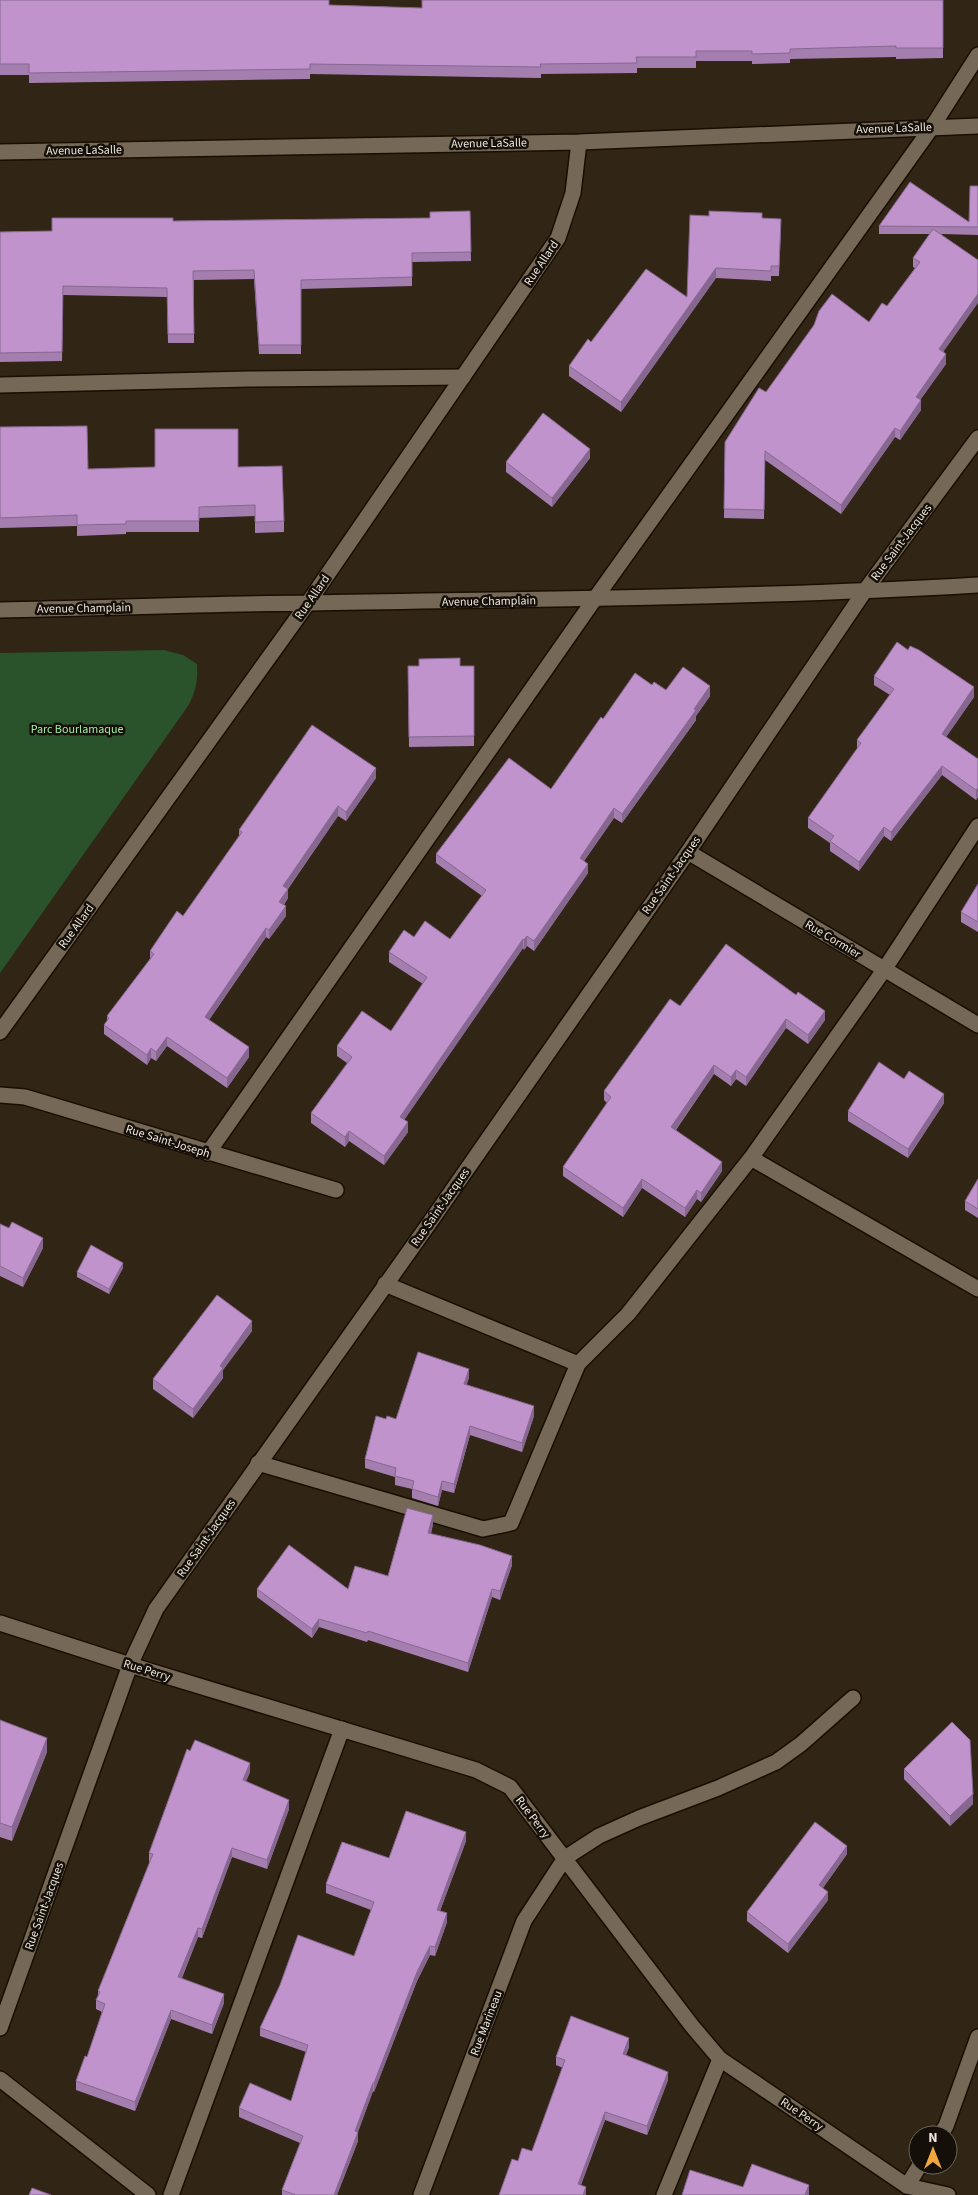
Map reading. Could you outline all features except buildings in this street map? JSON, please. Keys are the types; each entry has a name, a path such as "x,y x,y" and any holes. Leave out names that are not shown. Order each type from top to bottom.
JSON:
{"street":[{"path":"208,1153 594,600 932,127 978,55"},
{"name":"Avenue LaSalle","path":"0,152 580,142 978,126"},
{"name":"Rue Allard","path":"0,1032 308,603 558,238 573,193 580,142"},
{"path":"0,385 249,379 463,377"},
{"name":"Rue Saint-Jacques","path":"0,2028 130,1665 156,1609 688,852 864,592 978,438"},
{"name":"Avenue Champlain","path":"0,610 308,603 594,600 864,592 978,585"},
{"path":"258,1463 483,1529 510,1522 578,1364 628,1314 751,1158 884,970 978,826"},
{"name":"Rue Cormier","path":"688,852 978,1025"},
{"name":"Rue Saint-Joseph","path":"0,1095 25,1098 336,1190"},
{"path":"751,1158 978,1289"},
{"path":"385,1284 578,1364"},
{"name":"Rue Perry","path":"0,1623 130,1665 476,1770 510,1786 692,2026 720,2059 905,2190 948,2195"},
{"path":"565,1858 599,1836 631,1821 718,1788 776,1762 801,1744 853,1698"},
{"path":"171,2195 342,1729"},
{"name":"Rue Marineau","path":"421,2195 524,1921 565,1858"},
{"path":"946,2125 978,2037"},
{"path":"664,2195 720,2059"},
{"path":"0,2079 148,2195"},
{"path":"905,2190 914,2175"}],"green space":[{"name":"Parc Bourlamaque","path":"164,650 183,655 197,664 196,686 188,706 0,973 0,653"}]}
